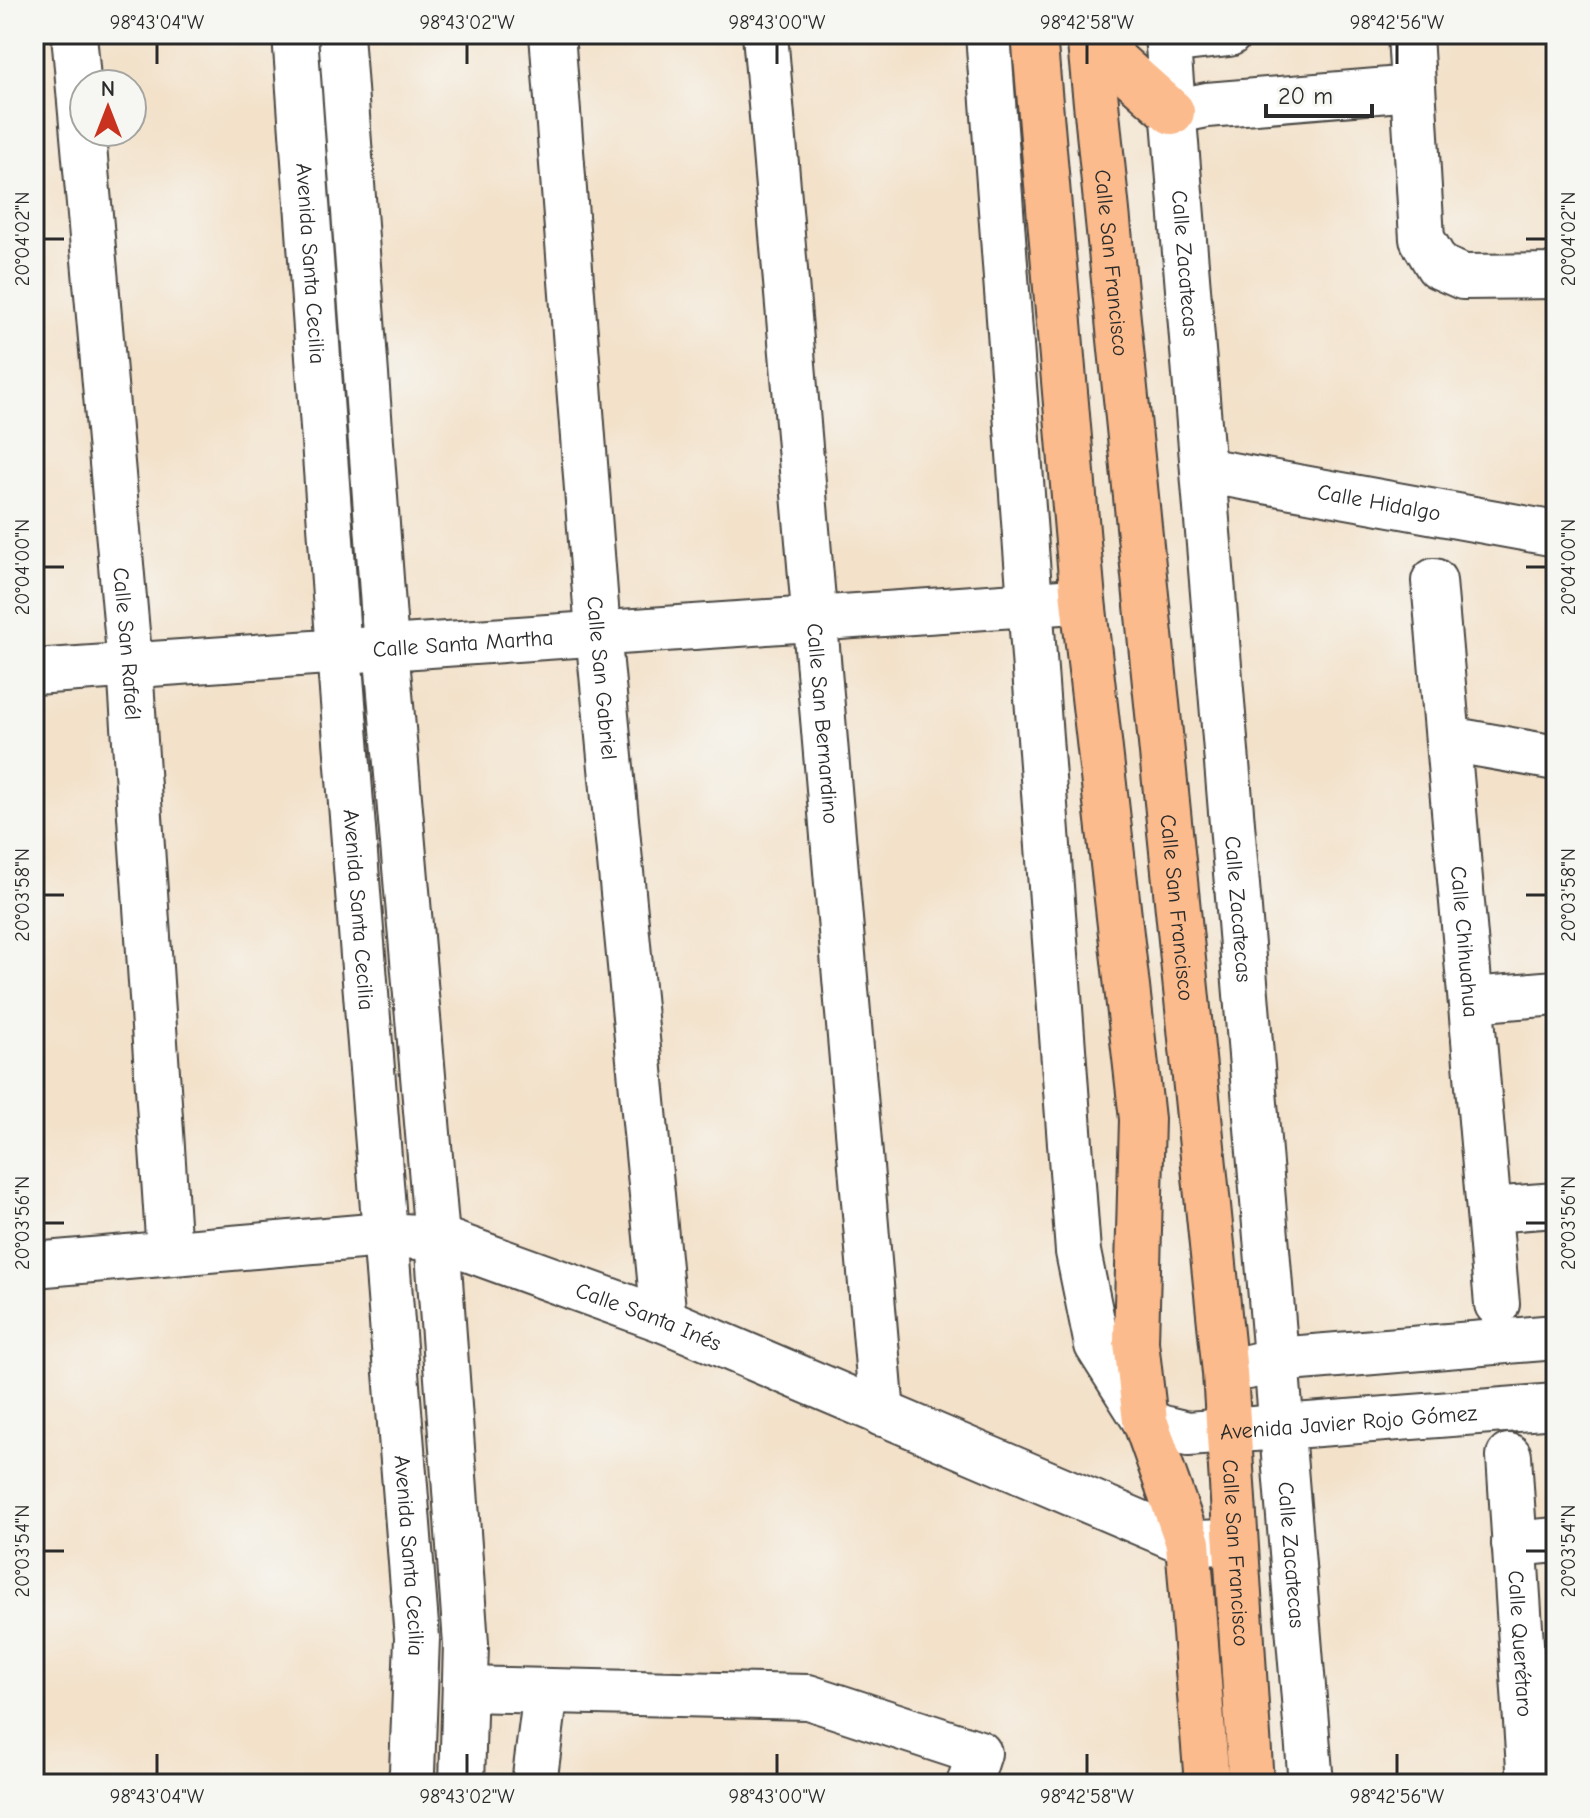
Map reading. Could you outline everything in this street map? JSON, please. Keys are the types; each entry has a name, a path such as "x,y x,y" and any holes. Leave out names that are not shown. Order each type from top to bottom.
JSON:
{"main road":[{"name":"Calle San Francisco","path":"1034,34 1083,600 1142,1119 1136,1342 1145,1421 1188,1543 1207,1784"},
{"name":"Calle San Francisco","path":"1089,36 1225,1373 1251,1784"},
{"path":"1089,36 1172,112"}],"street":[{"name":"Calle San Rafaél","path":"74,34 130,666 169,1253"},
{"name":"Avenida Santa Cecilia","path":"295,34 383,1235 417,1638 409,1784"},
{"name":"Avenida Santa Cecilia","path":"341,34 386,647 437,1238 466,1644 462,1784"},
{"name":"Calle San Gabriel","path":"552,34 598,632 664,1320"},
{"name":"Calle San Bernardino","path":"765,34 882,1414"},
{"name":"Calle San Francisco","path":"988,34 1078,1252 1097,1345 1145,1421"},
{"path":"1167,38 1229,34"},
{"path":"1410,34 1422,239 1438,266 1463,277 1556,276"},
{"name":"Calle Zacatecas","path":"1167,38 1311,1784"},
{"path":"1172,112 1207,105 1413,88"},
{"path":"1019,443 1069,439"},
{"name":"Calle Hidalgo","path":"1204,470 1556,534"},
{"name":"Calle Chihuahua","path":"1434,581 1497,1304"},
{"name":"Calle Santa Martha","path":"34,672 1083,600"},
{"path":"1449,739 1556,758"},
{"path":"1471,1000 1556,993"},
{"path":"1489,1210 1556,1205"},
{"name":"Calle Santa Inés","path":"34,1265 383,1235 437,1238 664,1320 1188,1543 1235,1542"},
{"path":"1225,1373 1277,1360 1556,1337"},
{"name":"Avenida Javier Rojo Gómez","path":"1145,1421 1188,1434 1556,1406"},
{"name":"Calle Querétaro","path":"1509,1456 1535,1542 1538,1768"},
{"path":"465,1689 808,1697 979,1753 969,1784"},
{"path":"534,1784 546,1691"}]}
